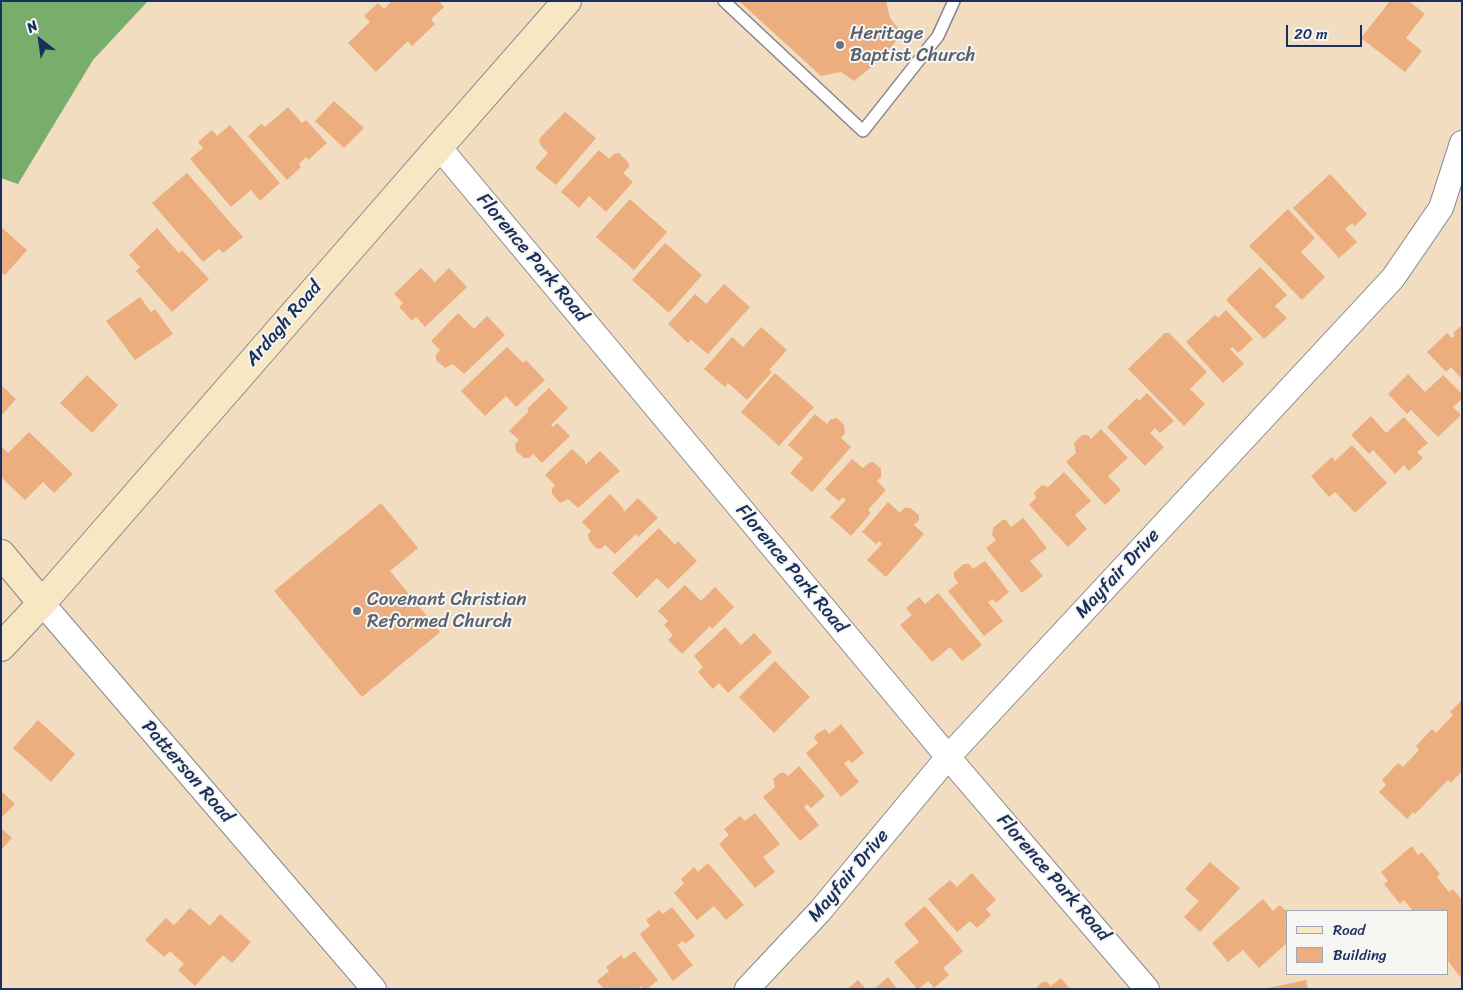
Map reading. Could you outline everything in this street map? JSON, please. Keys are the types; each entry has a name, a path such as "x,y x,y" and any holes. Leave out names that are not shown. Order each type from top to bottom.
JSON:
{"street":[{"name":"Ardagh Road","path":"1,647 568,1"},
{"name":"Mayfair Drive","path":"747,989 820,911 948,757 1393,278 1441,208 1462,143"},
{"name":"Florence Park Road","path":"438,147 948,757 1147,989"},
{"name":"Patterson Road","path":"1,554 374,989"}],"lane":[{"path":"724,1 864,131 938,36 954,1"}],"green space":[{"path":"1,1 148,1 93,60 18,184 1,178"}],"building":[{"path":"392,1 439,1 444,7 431,19 435,24 412,46 408,41 376,72 348,43 370,22 364,16 378,3 384,9"},
{"name":"Heritage Baptist Church","path":"739,1 886,1 890,18 902,33 883,58 854,81 841,72 821,76"},
{"path":"1390,1 1409,1 1425,14 1406,38 1422,51 1405,72 1361,38"},
{"path":"334,101 364,128 344,148 315,121"},
{"path":"288,107 302,123 306,120 327,143 308,160 306,157 299,164 301,167 287,180 248,136 261,124 265,127"},
{"path":"565,112 596,138 556,185 535,168 548,153 541,146 539,139"},
{"path":"230,125 280,183 260,201 251,190 231,207 190,159 203,148 198,142 212,130 217,136"},
{"path":"599,150 609,159 614,154 619,153 628,162 629,167 623,173 633,182 606,212 589,196 579,208 561,192"},
{"path":"187,173 243,237 223,253 219,249 203,262 152,203"},
{"path":"1330,174 1367,214 1355,226 1352,223 1345,229 1357,242 1339,258 1293,208"},
{"path":"630,199 667,232 634,270 596,237"},
{"path":"1288,209 1315,238 1301,252 1325,277 1302,300 1249,246"},
{"path":"1,227 27,250 5,275 1,272"},
{"path":"157,228 179,253 182,250 209,279 172,312 136,271 140,267 129,255"},
{"path":"665,243 702,275 669,313 632,280"},
{"path":"1260,267 1287,295 1275,306 1287,318 1264,339 1226,300"},
{"path":"421,268 434,283 449,268 467,287 425,327 416,317 412,321 399,307 403,303 394,294"},
{"path":"724,284 750,307 708,354 691,340 688,343 668,324 695,294 706,304"},
{"path":"140,297 151,312 155,309 173,334 135,360 106,321"},
{"path":"1226,310 1253,339 1238,353 1233,347 1230,349 1244,364 1223,383 1186,342 1215,315 1218,318"},
{"path":"458,313 474,329 487,316 505,335 464,374 453,364 445,368 436,360 436,355 440,350 431,341"},
{"path":"1462,325 1462,379 1451,367 1446,372 1427,352 1447,333 1452,338 1455,336 1453,333"},
{"path":"761,327 787,350 769,370 772,372 747,400 728,383 725,387 704,369 732,337 743,347"},
{"path":"1165,333 1169,333 1207,372 1190,389 1205,404 1184,426 1128,369"},
{"path":"507,347 523,363 526,360 545,380 516,407 506,396 485,416 461,391"},
{"path":"775,373 814,407 779,446 741,412"},
{"path":"1408,374 1425,392 1443,375 1462,394 1462,399 1453,407 1461,415 1438,437 1411,410 1407,414 1388,394"},
{"path":"87,375 118,405 92,433 60,403"},
{"path":"1,385 16,399 1,416"},
{"path":"549,388 568,408 551,425 553,427 557,423 570,436 542,463 533,454 529,458 524,458 516,451 515,444 519,440 509,431 529,411 527,409"},
{"path":"1147,393 1174,421 1160,433 1155,428 1150,433 1164,447 1145,466 1107,427 1137,398 1139,401"},
{"path":"815,414 827,424 831,419 837,418 844,425 845,433 841,438 851,447 812,492 790,473 803,458 788,445"},
{"path":"1371,416 1386,433 1404,417 1428,443 1417,452 1423,458 1409,471 1404,465 1395,474 1373,450 1369,454 1351,435"},
{"path":"1101,429 1128,458 1108,476 1121,490 1105,505 1066,462 1076,453 1074,443 1082,435 1088,435 1091,439"},
{"path":"29,432 73,474 54,493 43,482 25,500 1,477 1,446 8,453"},
{"path":"1352,445 1387,483 1355,513 1335,492 1329,497 1311,476 1332,457 1335,461"},
{"path":"572,449 585,461 585,465 600,451 620,471 578,508 568,499 560,503 552,494 552,489 555,485 545,475"},
{"path":"852,459 863,468 873,462 881,469 881,477 877,481 886,490 868,510 871,513 851,536 830,517 846,500 843,497 839,501 825,489"},
{"path":"1064,472 1091,501 1075,515 1087,529 1068,547 1029,505 1036,498 1034,493 1042,485 1048,487"},
{"path":"610,494 623,508 624,512 638,498 658,518 638,537 636,534 615,554 605,545 601,549 596,548 589,540 588,535 591,531 582,522"},
{"path":"888,502 900,513 904,508 910,508 919,515 919,520 914,525 924,534 886,577 867,560 882,544 879,541 876,544 862,532"},
{"name":"Covenant Christian Reformed Church","path":"381,503 418,548 390,571 440,632 362,697 274,591"},
{"path":"1023,518 1047,548 1030,561 1043,576 1022,593 986,548 996,540 992,535 993,528 1002,520 1006,520 1011,527"},
{"path":"659,528 675,545 678,541 697,561 668,589 657,578 637,598 612,573"},
{"path":"985,561 1009,592 996,603 993,599 988,602 1003,621 984,636 948,591 958,583 954,577 954,572 964,564 969,564 973,569"},
{"path":"685,585 701,601 715,587 734,607 712,629 710,626 682,654 668,640 673,635 664,625 668,621 658,611"},
{"path":"938,593 982,645 962,661 950,647 932,662 900,625 912,615 906,608 919,597 925,604"},
{"path":"725,627 741,645 754,633 772,652 728,693 719,683 713,689 698,672 703,667 694,656"},
{"path":"775,661 810,697 774,733 739,697"},
{"path":"1462,700 1462,771 1451,783 1448,780 1415,814 1413,812 1407,819 1379,792 1386,785 1382,780 1398,763 1403,767 1419,750 1416,746 1432,729 1436,733 1453,715 1450,712"},
{"path":"38,720 75,754 51,782 13,748"},
{"path":"841,724 864,753 852,763 849,760 844,763 859,782 841,797 806,753 818,743 814,738 816,734 825,729 829,734"},
{"path":"799,766 825,796 811,808 807,804 804,807 819,825 800,841 763,797 775,787 773,779 780,773 788,776"},
{"path":"1,791 15,804 1,818"},
{"path":"755,813 780,844 763,857 775,872 755,888 719,844 729,835 724,829 740,816 745,821"},
{"path":"1,828 12,838 1,850"},
{"path":"1412,846 1418,855 1422,852 1440,874 1437,877 1449,892 1453,889 1462,900 1462,979 1448,961 1448,910 1412,910 1404,900 1400,904 1384,884 1388,881 1381,872"},
{"path":"1210,862 1240,888 1200,932 1184,917 1199,901 1185,889"},
{"path":"708,863 744,905 726,920 714,906 697,920 674,893 684,883 681,879 694,867 698,872"},
{"path":"972,873 996,900 986,909 991,915 977,928 970,921 957,932 928,899 950,880 957,887"},
{"path":"1263,899 1273,911 1280,905 1286,911 1286,944 1259,968 1243,950 1228,962 1212,943"},
{"path":"925,906 963,951 943,968 949,975 934,988 928,981 917,989 894,962 919,942 904,924"},
{"path":"672,907 695,936 685,944 683,941 677,945 693,965 673,981 640,934 650,926 646,920 659,910 663,914"},
{"path":"190,908 210,926 220,914 251,942 232,963 223,955 195,986 178,970 184,964 170,951 164,957 145,940 166,918 174,925"},
{"path":"634,951 658,980 647,989 643,989 641,986 638,989 604,989 597,981 609,971 606,967 621,955 624,959"},
{"path":"888,977 897,989 874,989"},
{"path":"1061,978 1070,989 1035,989 1042,982 1047,982 1051,986"},
{"path":"858,980 866,989 847,989"},
{"path":"1306,980 1308,989 1268,989 1268,988"}],"place":[{"name":"Heritage Baptist Church","path":"840,45"},
{"name":"Covenant Christian Reformed Church","path":"357,611"}]}
